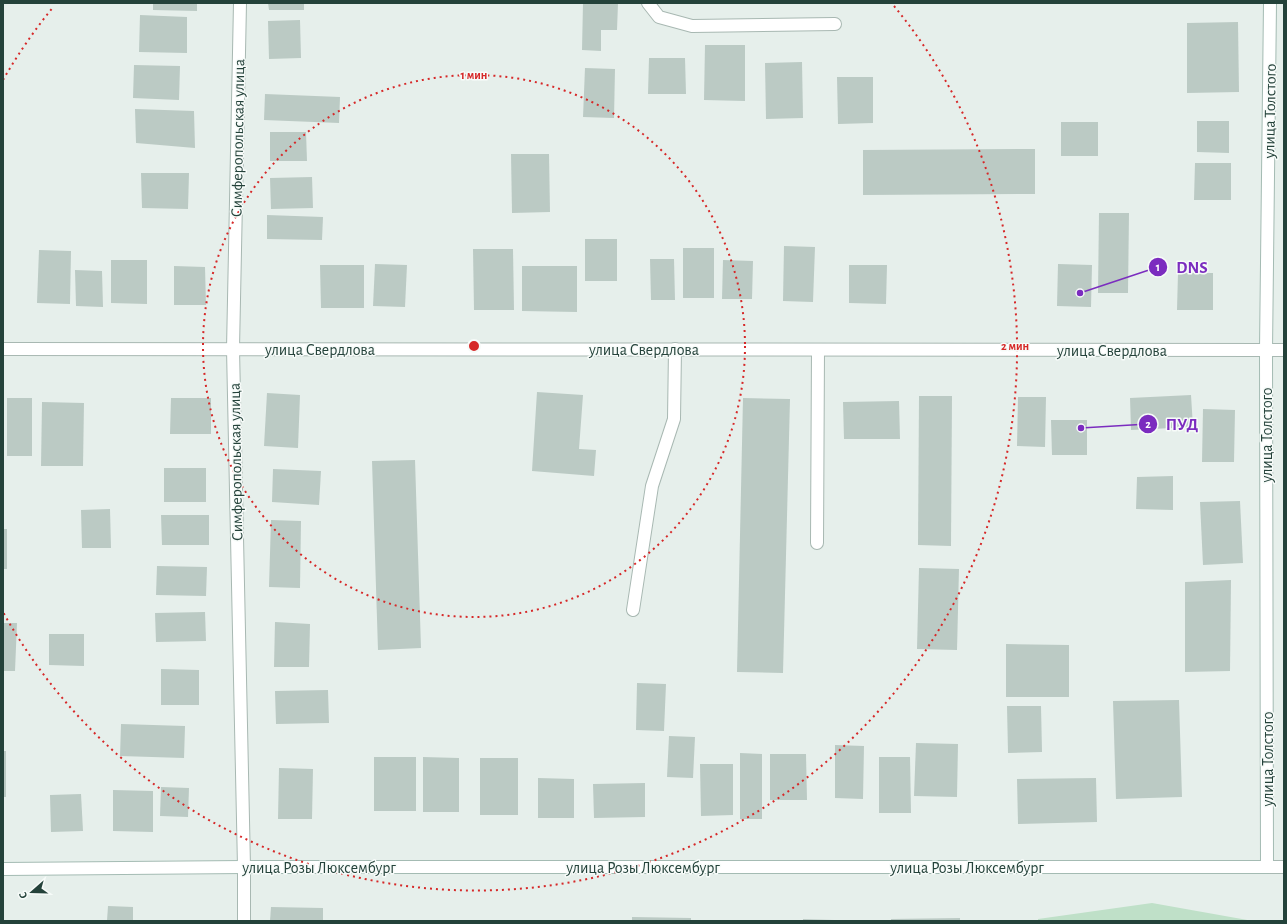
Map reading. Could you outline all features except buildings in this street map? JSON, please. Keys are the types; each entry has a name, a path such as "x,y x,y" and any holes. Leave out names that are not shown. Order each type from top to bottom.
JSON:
{"street":[{"name":"Симферопольская улица","path":"240,3 233,349 244,921"},
{"path":"648,3 659,17 692,26 835,24"},
{"name":"улица Толстого","path":"1267,867 1266,350 1270,3"},
{"name":"улица Свердлова","path":"3,349 1284,350"},
{"path":"633,610 652,486 674,419 675,350"},
{"path":"817,543 818,350"},
{"name":"улица Розы Люксембург","path":"3,869 244,867 1284,867"}],"green space":[{"path":"1152,903 1253,921 1038,921 1038,919"}],"place":[{"name":"DNS","path":"1080,293"},
{"name":"ПУД","path":"1081,428"}]}
